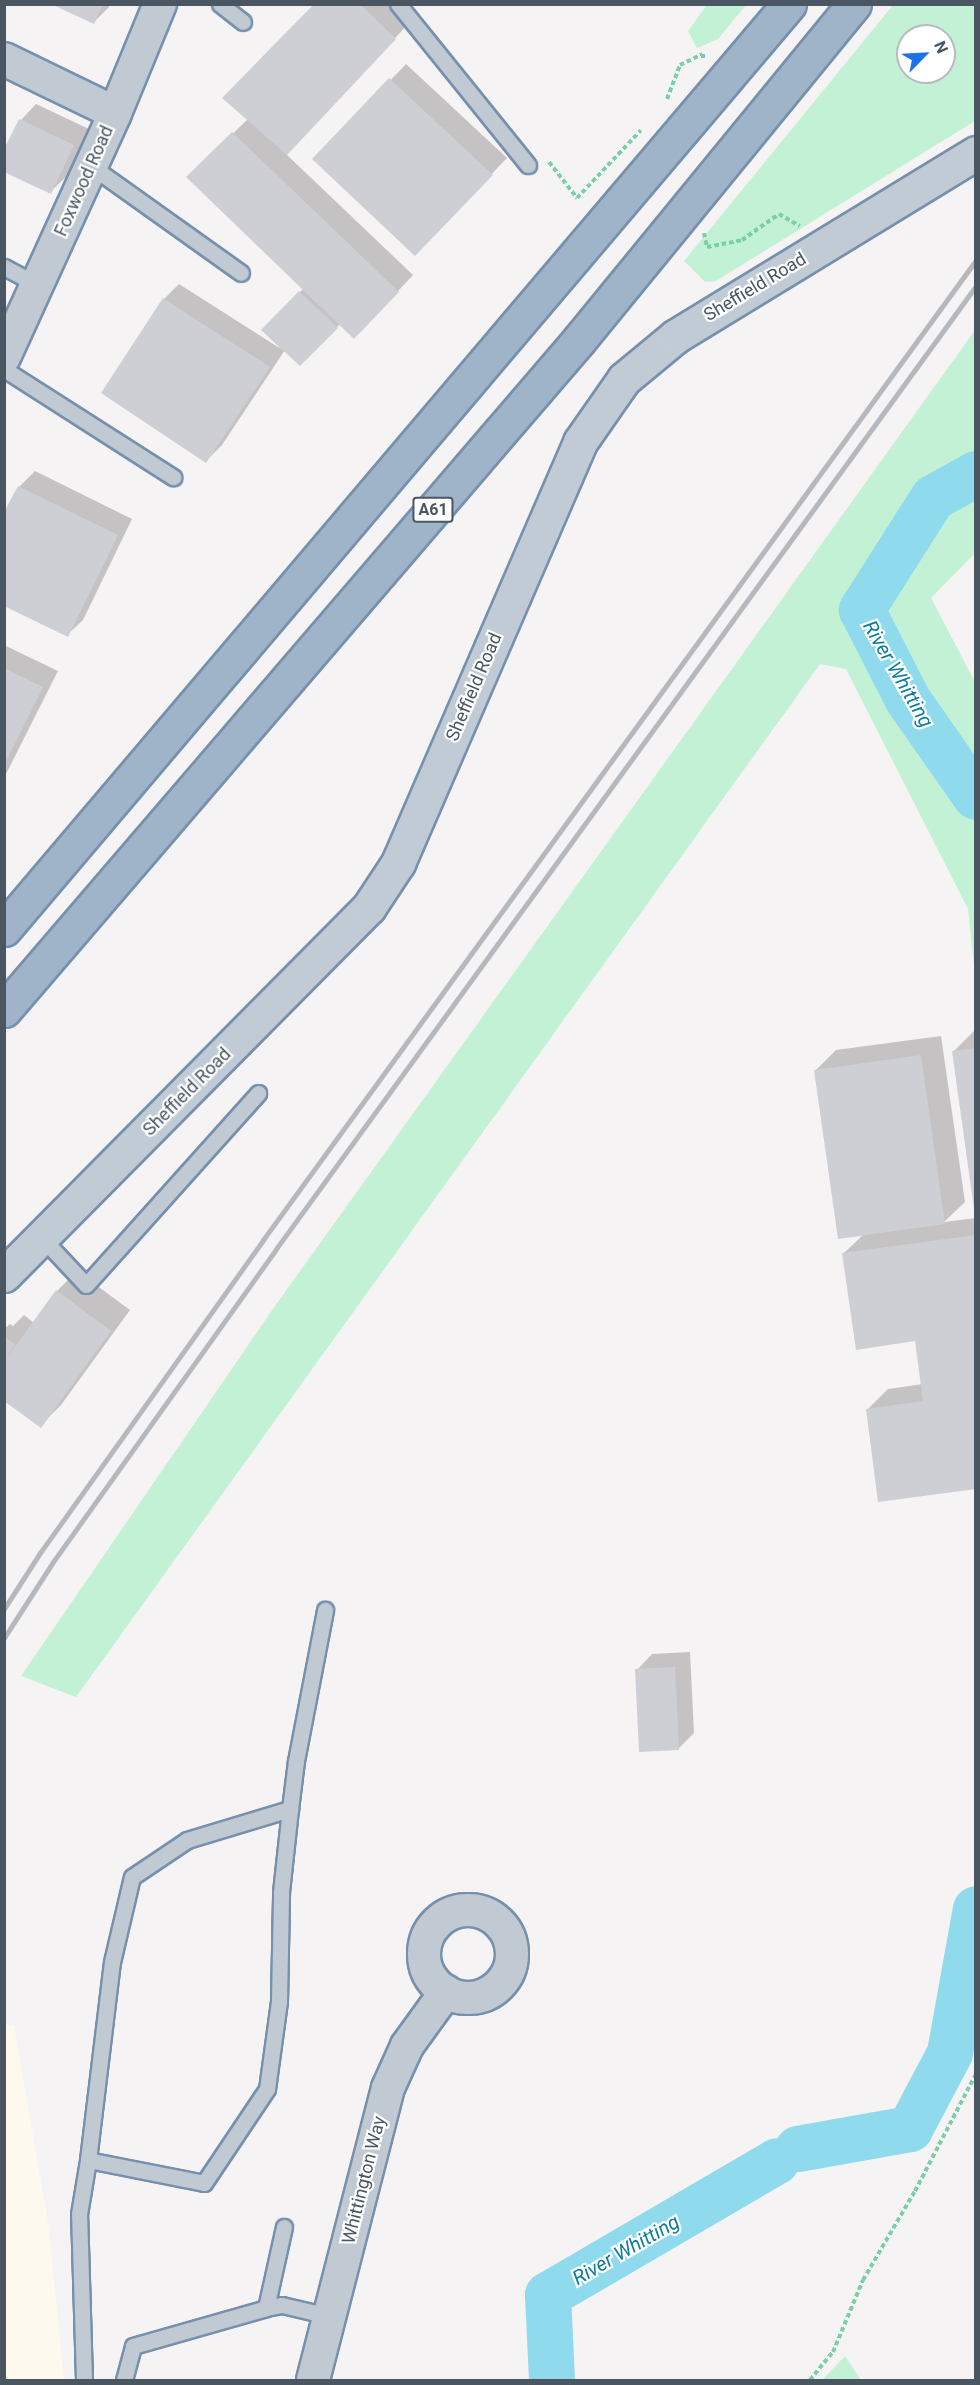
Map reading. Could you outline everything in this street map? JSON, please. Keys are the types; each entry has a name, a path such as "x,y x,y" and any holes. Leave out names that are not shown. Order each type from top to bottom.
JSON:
{"highway":[{"path":"4,928 789,4"},
{"name":"A61","path":"4,1010 579,340 855,4"}],"main road":[{"name":"Sheffield Road","path":"4,1275 369,907 398,863 580,442 624,379 676,336 975,153"}],"street":[{"name":"Foxwood Road","path":"4,357 115,113 160,4"},
{"path":"4,59 115,113"},
{"name":"Whittington Way","path":"313,2380 388,2088 407,2046 446,1992"}],"lane":[{"path":"220,4 243,22"},
{"path":"398,4 528,165"},
{"path":"91,166 241,273"},
{"path":"4,267 38,285"},
{"path":"4,369 173,477"},
{"path":"42,1238 86,1286 258,1093"},
{"path":"88,2160 204,2183 267,2089 279,2001 281,1892 290,1809 296,1761 325,1610"},
{"path":"84,2380 78,2276 79,2214 88,2160 112,1962 132,1877 187,1840 290,1809"},
{"path":"266,2308 284,2226"},
{"path":"124,2380 133,2346 266,2308 282,2306 329,2316"}],"path":[{"path":"666,102 680,65 703,54 702,67"},
{"path":"548,161 577,198 642,129"},
{"path":"704,230 707,247 742,240 779,214 806,229"},
{"path":"810,2380 832,2352 863,2280 915,2191 975,2074"}],"shaded area":[{"path":"5,2023 14,2026 48,2222 64,2380 5,2380"}],"green space":[{"path":"707,5 746,5 718,39 697,48 688,31"},
{"path":"893,5 975,5 975,121 716,281 705,282 684,261"},
{"path":"975,330 975,553 931,598 975,682 975,975 968,909 846,669 820,664 76,1697 21,1676 275,1306"},
{"path":"845,2356 861,2380 822,2380"}],"building":[{"path":"51,4 103,4 94,24"},
{"path":"314,4 360,4 396,39 287,155 222,98"},
{"path":"389,78 493,175 415,256 312,159"},
{"path":"19,119 74,145 51,194 4,172 4,149"},
{"path":"232,132 399,292 354,339 186,177"},
{"path":"299,291 338,328 300,366 261,330"},
{"path":"163,298 270,367 206,463 101,393"},
{"path":"18,486 118,535 68,637 4,606 4,512"},
{"path":"4,668 43,687 4,765"},
{"path":"976,1048 976,1209 974,1209 952,1051"},
{"path":"921,1055 945,1224 838,1239 814,1070"},
{"path":"976,1235 976,1489 878,1502 866,1409 923,1401 915,1341 856,1350 842,1253"},
{"path":"56,1290 111,1331 41,1428 4,1401 4,1337 15,1344 7,1358"},
{"path":"675,1667 679,1750 639,1752 635,1669"}],"waterway":[{"name":"River Whitting","path":"976,474 933,498 862,610 908,700 976,797"},
{"name":"River Whitting","path":"798,2149 910,2129 950,2053 976,1909"},
{"name":"River Whitting","path":"552,2380 548,2295 777,2161"}],"railway":[{"path":"4,1609 40,1553 263,1240 976,260"},
{"path":"4,1638 53,1562 276,1249 976,286"}]}
